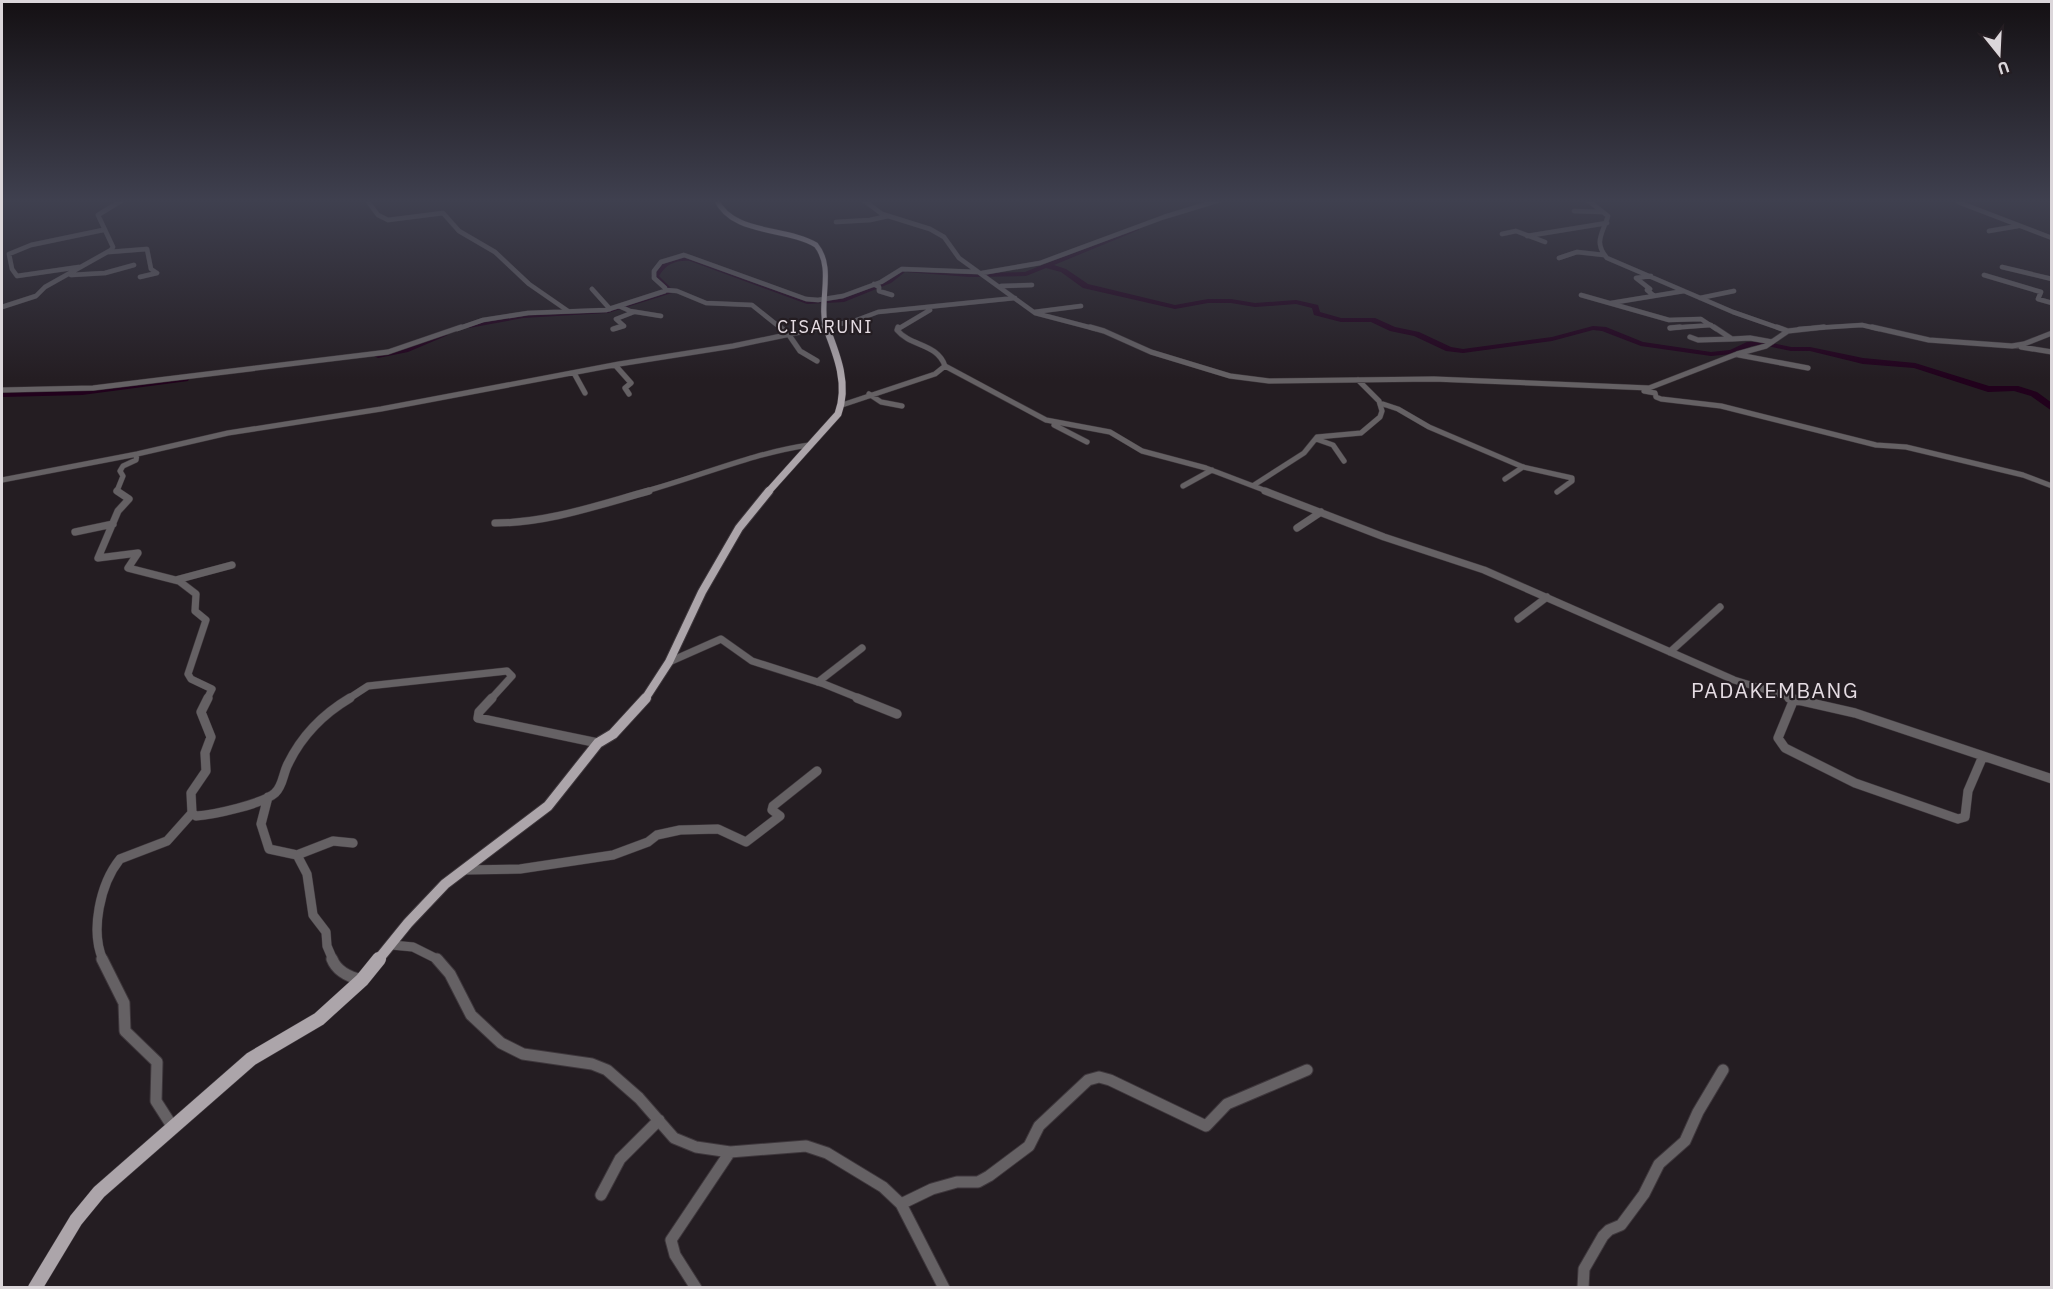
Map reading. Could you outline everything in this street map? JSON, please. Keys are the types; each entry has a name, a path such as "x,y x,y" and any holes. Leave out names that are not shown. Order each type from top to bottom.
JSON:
{"main road":[{"path":"34,1287 76,1220 99,1192 251,1059 319,1019 362,980 426,903 463,870 548,806 598,743 613,734 644,701 669,662 702,592 740,528 832,421 842,405 835,348 826,328 825,266 822,259"}],"street":[{"path":"10,259 12,269 17,276 83,266"},
{"path":"2,307 36,297 45,287 95,259"},
{"path":"140,277 156,273 151,269 149,259"},
{"path":"502,259 528,284 569,311"},
{"path":"666,259 654,271 654,278 666,290"},
{"path":"696,259 806,299 825,301 876,285 902,269 982,274 1050,259"},
{"path":"961,259 1001,286 1034,312 1104,331 1151,352 1230,376 1269,381 1469,380 1630,388 1660,386 1737,354 1770,344 1788,331"},
{"path":"1614,259 1700,298 1788,331 1862,325 1929,340 2017,346 2052,352"},
{"path":"69,275 102,273 134,265"},
{"path":"2002,267 2052,279"},
{"path":"1984,275 2041,292 2038,299 2052,303"},
{"path":"1653,276 1636,278 1648,287 1650,289 1647,290 1653,295"},
{"path":"876,285 880,292 892,295"},
{"path":"1001,286 1032,285"},
{"path":"592,289 610,309"},
{"path":"2,390 93,388 381,353 403,348 483,320 528,313 610,309 666,290 706,303 730,302 752,305 789,335 800,351 817,361"},
{"path":"1611,303 1685,291"},
{"path":"1700,298 1734,291"},
{"path":"1581,295 1669,320 1700,319 1732,339"},
{"path":"2,480 137,454 228,433 381,409 826,328 878,312 1015,298"},
{"path":"1034,312 1081,306"},
{"path":"621,307 634,312 661,316"},
{"path":"932,308 899,326 897,330 903,338 930,347 939,354 945,366 1088,442"},
{"path":"613,329 624,326 624,322 616,319 634,312"},
{"path":"1670,328 1711,325"},
{"path":"2017,346 2052,333"},
{"path":"1690,337 1695,339 1750,338 1770,344"},
{"path":"1737,354 1808,368"},
{"path":"615,365 631,383 625,388 629,394"},
{"path":"842,405 869,394 935,374 945,366"},
{"path":"574,373 585,393"},
{"path":"1358,380 1363,388 1383,404 1398,409 1429,427 1523,467 1572,478 1572,481 1557,492"},
{"path":"1630,388 1655,393 1661,399 1733,408 1876,445 1906,447 2028,477 2052,486"},
{"path":"869,394 881,402 902,406"},
{"path":"1254,485 1304,453 1320,436 1361,433 1380,417 1383,404"},
{"path":"1046,420 1110,432 1142,451 1212,470 1384,537 1484,570 1734,680 1794,699 1855,714 2052,779"},
{"path":"1316,439 1332,445 1344,461"},
{"path":"495,523 522,523 557,517 702,476 775,450 809,445"},
{"path":"137,454 136,460 123,466 120,471 123,476 117,491 129,500 119,509 98,558 138,553 128,568 176,580 194,591 197,598 195,611 206,620 188,674 192,679 212,689 201,712 211,737 205,753 207,768 191,793 192,813 167,841 120,859 115,864 104,889 96,937 98,948 124,1004 125,1031 157,1062 154,1097 159,1110 172,1126"},
{"path":"1505,479 1523,467"},
{"path":"1183,486 1212,470"},
{"path":"1297,528 1321,512"},
{"path":"75,532 113,524"},
{"path":"176,580 232,565"},
{"path":"1518,619 1547,597"},
{"path":"1670,651 1720,607"},
{"path":"669,662 720,639 753,662 818,682 897,714"},
{"path":"818,682 862,648"},
{"path":"192,813 200,817 213,816 268,797 278,790 286,765 305,735 332,709 370,685 420,682 507,671 511,676 479,712 478,718 598,743"},
{"path":"1794,699 1778,738 1783,746 1856,783 1958,819 1965,817 1968,791 1983,756"},
{"path":"463,870 520,869 613,855 648,842 657,835 689,830 718,829 741,842 750,841 780,816 772,810 773,806 817,771"},
{"path":"268,797 261,824 266,846 273,851 297,855 333,841 353,843"},
{"path":"297,855 307,874 313,915 326,932 327,946 335,966 349,977 362,980"},
{"path":"392,945 413,947 438,959 450,974 471,1015 482,1028 501,1043 523,1054 592,1064 607,1070 639,1098 674,1138 696,1148 730,1152 806,1146 827,1152 883,1187 901,1204 944,1287"},
{"path":"901,1204 932,1189 957,1182 978,1182 989,1176 1029,1146 1040,1126 1088,1080 1095,1077 1110,1080 1206,1126 1227,1104 1306,1070"},
{"path":"1583,1287 1584,1269 1603,1236 1609,1230 1621,1225 1644,1194 1659,1164 1685,1141 1698,1112 1724,1070"},
{"path":"601,1195 620,1159 659,1120"},
{"path":"696,1287 675,1256 671,1240 730,1152"}],"waterway":[{"path":"469,326 523,316 608,311 669,291 655,276 661,267 676,259"},
{"path":"691,259 807,302 841,300 888,281 903,270 970,275 1026,274 1046,266"},
{"path":"1046,266 1063,259"},
{"path":"1046,266 1059,268 1086,286 1175,307 1208,301 1231,301 1255,305 1296,302 1315,307 1317,313 1341,320 1372,320 1393,329 1416,334 1449,349 1463,351 1552,339 1593,328 1603,329 1641,344 1711,354 1732,352 1750,344 1763,343 1791,349 1810,349 1863,361 1915,366 1988,389 2015,388 2034,394 2052,408"},
{"path":"378,356 405,350 444,335"},
{"path":"2,394 82,392 185,379"}],"district":[{"name":"CISARUNI","path":"825,327"},
{"name":"PADAKEMBANG","path":"1775,691"}]}
